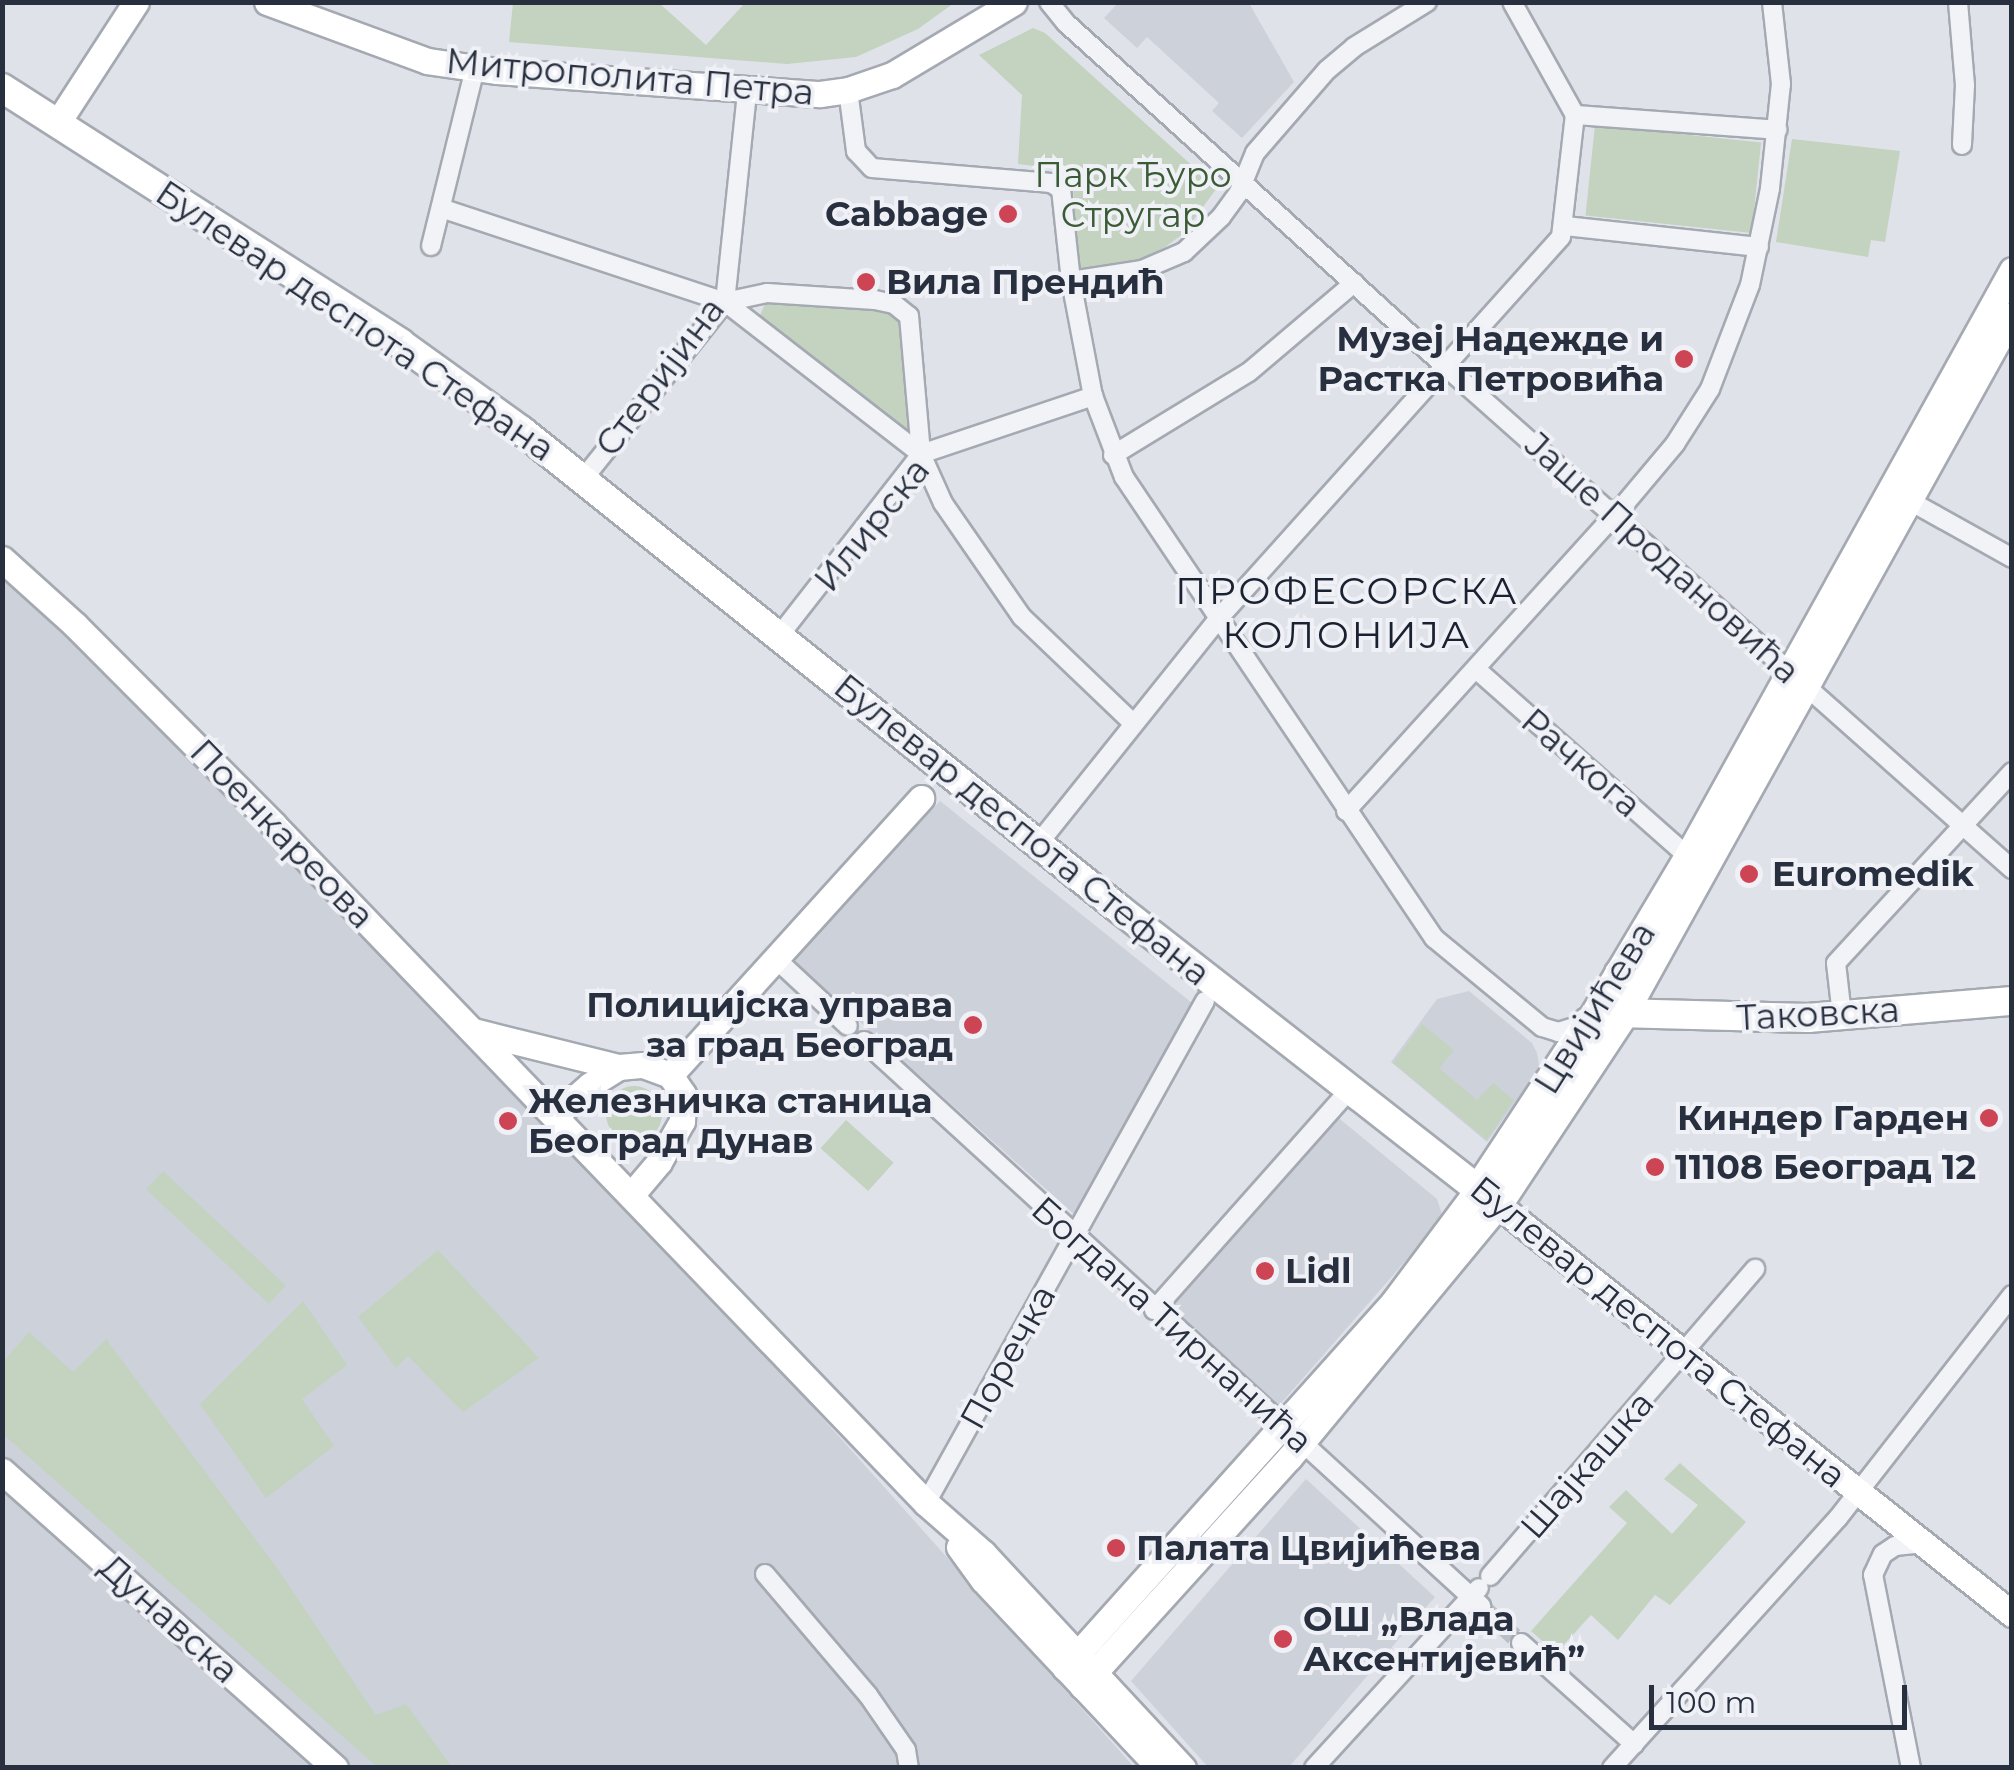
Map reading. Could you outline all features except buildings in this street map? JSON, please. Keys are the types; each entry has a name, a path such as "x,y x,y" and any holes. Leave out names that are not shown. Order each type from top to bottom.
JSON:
{"main road":[{"path":"58,122 136,2"},
{"name":"Митрополита Петра","path":"268,2 408,56 475,68 747,92 827,94 848,90"},
{"path":"848,90 912,64 1014,2"},
{"name":"Булевар деспота Стефана","path":"3,90 400,343 583,478 1038,844 2012,1614"},
{"name":"Цвијићева","path":"1080,1670 1292,1434 1488,1197 1625,1013 1796,678 2012,270"},
{"name":"Цвијићева","path":"1488,1197 1687,856 1908,500 2012,315"},
{"name":"Поенкареова","path":"2,559 112,661 632,1194 926,1503 983,1580 1080,1670"},
{"path":"670,1075 921,798"},
{"path":"1618,973 1615,999 1625,1013"},
{"name":"Таковска","path":"1588,1022 1625,1013 1742,1020 2012,1002"},
{"path":"473,1031 619,1067 643,1065 670,1075 684,1094 682,1121 659,1162 632,1194"},
{"path":"556,1116 590,1084 619,1067"},
{"name":"Дунавска","path":"2,1471 335,1768"},
{"path":"1080,1670 1159,1768"},
{"path":"1080,1670 1183,1768"}],"street":[{"name":"Јаше Продановића","path":"1049,2 1066,24 2012,869"},
{"path":"1427,2 1354,47 1327,70 1255,153 1220,217 1170,260 1142,270 1071,281 1093,396 1113,454 1218,619 1434,938 1542,1027 1558,1032 1588,1022"},
{"path":"1038,844 1218,619 1559,240 1565,226 1575,115 1512,2"},
{"path":"1346,811 1614,515 1699,409 1736,326 1759,247 1777,130 1780,56 1772,2"},
{"path":"1958,2 1965,86 1962,145"},
{"path":"432,246 475,68"},
{"name":"Митрополита Петра","path":"848,90 856,151 872,168 1051,182 1060,187 1065,198 1071,281"},
{"name":"Стеријина","path":"583,478 725,302 747,92"},
{"path":"1575,115 1777,130"},
{"path":"441,208 725,302 921,454"},
{"path":"1565,226 1759,247"},
{"path":"1113,454 1249,372 1354,283"},
{"path":"725,302 766,293 894,304 909,316 921,454 965,540 1022,617 1132,723"},
{"name":"Илирска","path":"779,636 921,454 1093,396"},
{"path":"1908,500 2012,558"},
{"name":"Рачкога","path":"1476,669 1687,856"},
{"path":"1842,1015 1836,963 2012,772"},
{"path":"776,959 848,1026"},
{"name":"Поречка","path":"926,1503 1070,1234 1205,1001"},
{"name":"Богдана Тирнанића","path":"864,1042 1292,1434 1480,1592"},
{"path":"1154,1310 1350,1089"},
{"name":"Шајкашка","path":"1314,1768 1480,1592 1754,1270"},
{"path":"1612,1768 1858,1492 2012,1294"},
{"path":"1911,1768 1874,1575 1883,1554 1895,1546 1922,1542"},
{"path":"765,1574 868,1695 906,1750 908,1768"},
{"path":"1522,1643 1634,1744"}],"shaded area":[{"path":"1118,3 1249,3 1294,82 1242,138 1212,111 1219,103 1147,37 1137,48 1104,18"},
{"path":"3,574 68,633 620,1191 1134,1767 3,1767"},
{"path":"940,801 1192,1003 1076,1216 792,961"},
{"path":"1469,991 1532,1043 1539,1065 1487,1142 1391,1062 1437,999"},
{"path":"1335,1115 1437,1199 1443,1218 1277,1408 1165,1307"},
{"name":"ОШ „Влада Аксентијевић”","path":"1306,1479 1435,1597 1289,1767 1208,1767 1131,1681"}],"green space":[{"path":"513,3 659,3 706,45 745,3 954,3 918,29 856,57 787,64 509,42"},
{"name":"Парк Ђуро Стругар","path":"1033,28 1045,33 1217,188 1183,234 1165,247 1138,261 1078,270 1073,186 1061,169 1018,164 1022,95 979,55"},
{"path":"1595,125 1761,142 1752,233 1585,216"},
{"path":"1792,139 1900,151 1885,242 1871,240 1868,257 1776,242"},
{"path":"767,299 873,306 895,315 907,340 911,434 758,320"},
{"path":"1422,1024 1454,1050 1439,1068 1477,1100 1493,1083 1514,1100 1487,1140 1393,1063"},
{"path":"634,1086 654,1094 662,1114 654,1134 634,1142 614,1134 606,1114 614,1094"},
{"path":"846,1120 894,1163 868,1191 821,1148"},
{"path":"163,1171 286,1286 269,1304 146,1189"},
{"path":"438,1250 539,1358 463,1412 408,1356 396,1368 358,1317"},
{"path":"303,1301 347,1365 302,1399 334,1446 266,1498 200,1404"},
{"path":"29,1332 73,1372 106,1339 277,1568 376,1715 406,1704 452,1767 377,1767 3,1434 3,1362"},
{"path":"1680,1463 1746,1522 1670,1605 1655,1595 1618,1640 1591,1615 1556,1653 1531,1631 1627,1523 1609,1507 1626,1490 1672,1534 1698,1505 1664,1479"}],"tunnel":[{"path":"1481,1606 1521,1643"}],"place":[{"name":"Cabbage","path":"1008,214"},
{"name":"Вила Прендић","path":"866,282"},
{"name":"Музеј Надежде и Растка Петровића","path":"1684,359"},
{"name":"Euromedik","path":"1749,874"},
{"name":"Полицијска управа за град Београд","path":"973,1025"},
{"name":"Киндер Гарден","path":"1989,1118"},
{"name":"Железничка станица Београд Дунав","path":"508,1121"},
{"name":"11108 Београд 12","path":"1655,1167"},
{"name":"Lidl","path":"1265,1271"},
{"name":"Палата Цвијићева","path":"1116,1548"},
{"name":"ОШ „Влада Аксентијевић”","path":"1283,1639"}],"district":[{"name":"ПРОФЕСОРСКА КОЛОНИЈА","path":"1347,613"}]}
